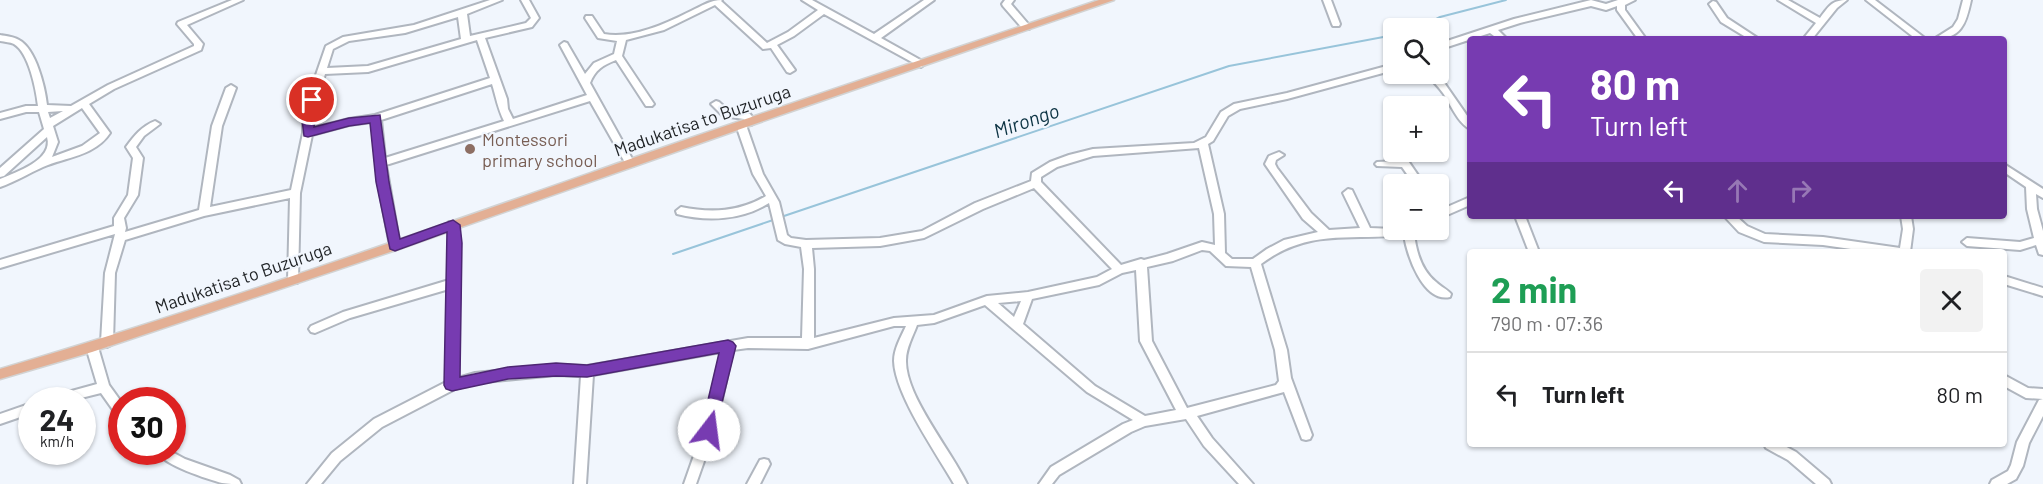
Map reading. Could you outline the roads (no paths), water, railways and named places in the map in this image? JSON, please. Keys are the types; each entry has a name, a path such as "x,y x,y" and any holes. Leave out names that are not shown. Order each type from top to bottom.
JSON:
{"main road":[{"name":"Madukatisa to Buzuruga","path":"0,374 92,347 395,246 1108,0"}],"street":[{"path":"0,174 49,126 79,104 198,48 200,44 181,24 239,0"},
{"path":"293,280 295,193 308,133 308,119 327,51 335,44 371,34 406,30 498,0"},
{"path":"321,71 368,69 466,40 524,27 533,23 533,13 525,0"},
{"path":"806,0 921,64"},
{"path":"876,37 930,0"},
{"path":"1327,0 1336,24"},
{"path":"1606,0 1620,3"},
{"path":"1469,36 1508,23 1592,3 1606,7 1631,0"},
{"path":"1782,0 1821,22"},
{"path":"1809,36 1834,6 1843,0"},
{"path":"1869,0 1918,36"},
{"path":"1945,36 1964,20 1967,0"},
{"path":"589,18 601,36 610,39 670,25 717,1 764,46 773,45 824,10"},
{"path":"1005,1 1026,27"},
{"path":"1620,3 1621,10 1640,36"},
{"path":"1713,4 1724,20 1750,36"},
{"path":"462,11 466,40"},
{"path":"1492,30 1499,36"},
{"path":"1449,41 1467,36"},
{"path":"480,37 510,123"},
{"path":"622,37 618,56 649,104"},
{"path":"0,38 15,40 24,48 40,85 52,148 38,166"},
{"path":"564,45 630,164"},
{"path":"773,45 790,70"},
{"path":"585,83 589,71 595,65 618,56"},
{"path":"1119,270 1036,183 1036,175 1074,157 1105,151 1181,148 1203,144 1215,134 1224,114 1237,106 1287,96 1383,70"},
{"path":"308,133 349,122 376,118 494,80"},
{"path":"1443,84 1452,103 1467,122"},
{"path":"204,212 217,126 231,88"},
{"path":"381,163 592,97"},
{"path":"0,116 26,109 43,110 79,104"},
{"path":"0,183 92,145 104,137 105,133 79,104"},
{"path":"716,104 726,114 747,116 746,123 758,174 772,197 782,237 789,241 806,244 880,242 924,234 979,206 1036,183"},
{"path":"376,118 383,182 395,246"},
{"path":"106,342 110,273 120,233 119,218 133,195 138,158 130,147 141,134 155,124"},
{"path":"1203,144 1219,214 1220,254"},
{"path":"1279,155 1272,158 1270,164 1273,170 1307,216 1326,233"},
{"path":"1380,164 1404,164 1412,174"},
{"path":"2007,169 2043,194"},
{"path":"1967,242 2042,246 2032,209 2031,185"},
{"path":"0,264 204,212 295,193"},
{"path":"1348,193 1366,232"},
{"path":"681,211 707,216 725,214 753,208 772,197"},
{"path":"1449,210 1467,202"},
{"path":"1521,219 1532,249"},
{"path":"1732,219 1743,229 1764,238 1823,241 1878,249"},
{"path":"1905,249 1908,229 1906,219"},
{"path":"452,385 455,243 453,225"},
{"path":"313,484 336,457 378,423 452,385 508,373 587,371 747,343 808,344 894,322 934,319 987,300 1028,297 1046,291 1099,281 1119,270 1169,258 1202,246 1213,248 1230,263 1255,262 1273,250 1326,233 1383,231"},
{"path":"1410,240 1419,271 1432,287 1446,294"},
{"path":"806,244 809,269 808,344"},
{"path":"1255,262 1286,378 1306,435"},
{"path":"1142,263 1146,341 1187,413 1208,442 1247,484"},
{"path":"2007,281 2043,292"},
{"path":"315,329 347,315 454,283"},
{"path":"1017,325 1028,297"},
{"path":"987,300 1090,389 1144,421"},
{"path":"913,321 902,352 901,372 909,392 961,484"},
{"path":"690,484 709,430 728,346"},
{"path":"92,347 104,387 108,393"},
{"path":"580,484 587,371"},
{"path":"1044,484 1055,471 1106,439 1144,421 1187,413 1279,389 1286,378"},
{"path":"2007,382 2026,393 2043,394"},
{"path":"96,389 104,387"},
{"path":"1996,484 2012,479 2018,466 2023,442 2043,404"},
{"path":"0,419 18,413"},
{"path":"1776,447 1792,456 1825,484"},
{"path":"753,484 764,464"},
{"path":"184,465 190,469 210,471 235,484"}],"waterway":[{"name":"Mirongo","path":"1438,18 1506,0"},
{"name":"Mirongo","path":"781,217 1229,66 1383,37"},
{"name":"Mirongo","path":"673,254 776,219"}],"place":[{"name":"Montessori primary school","path":"470,149"}]}
